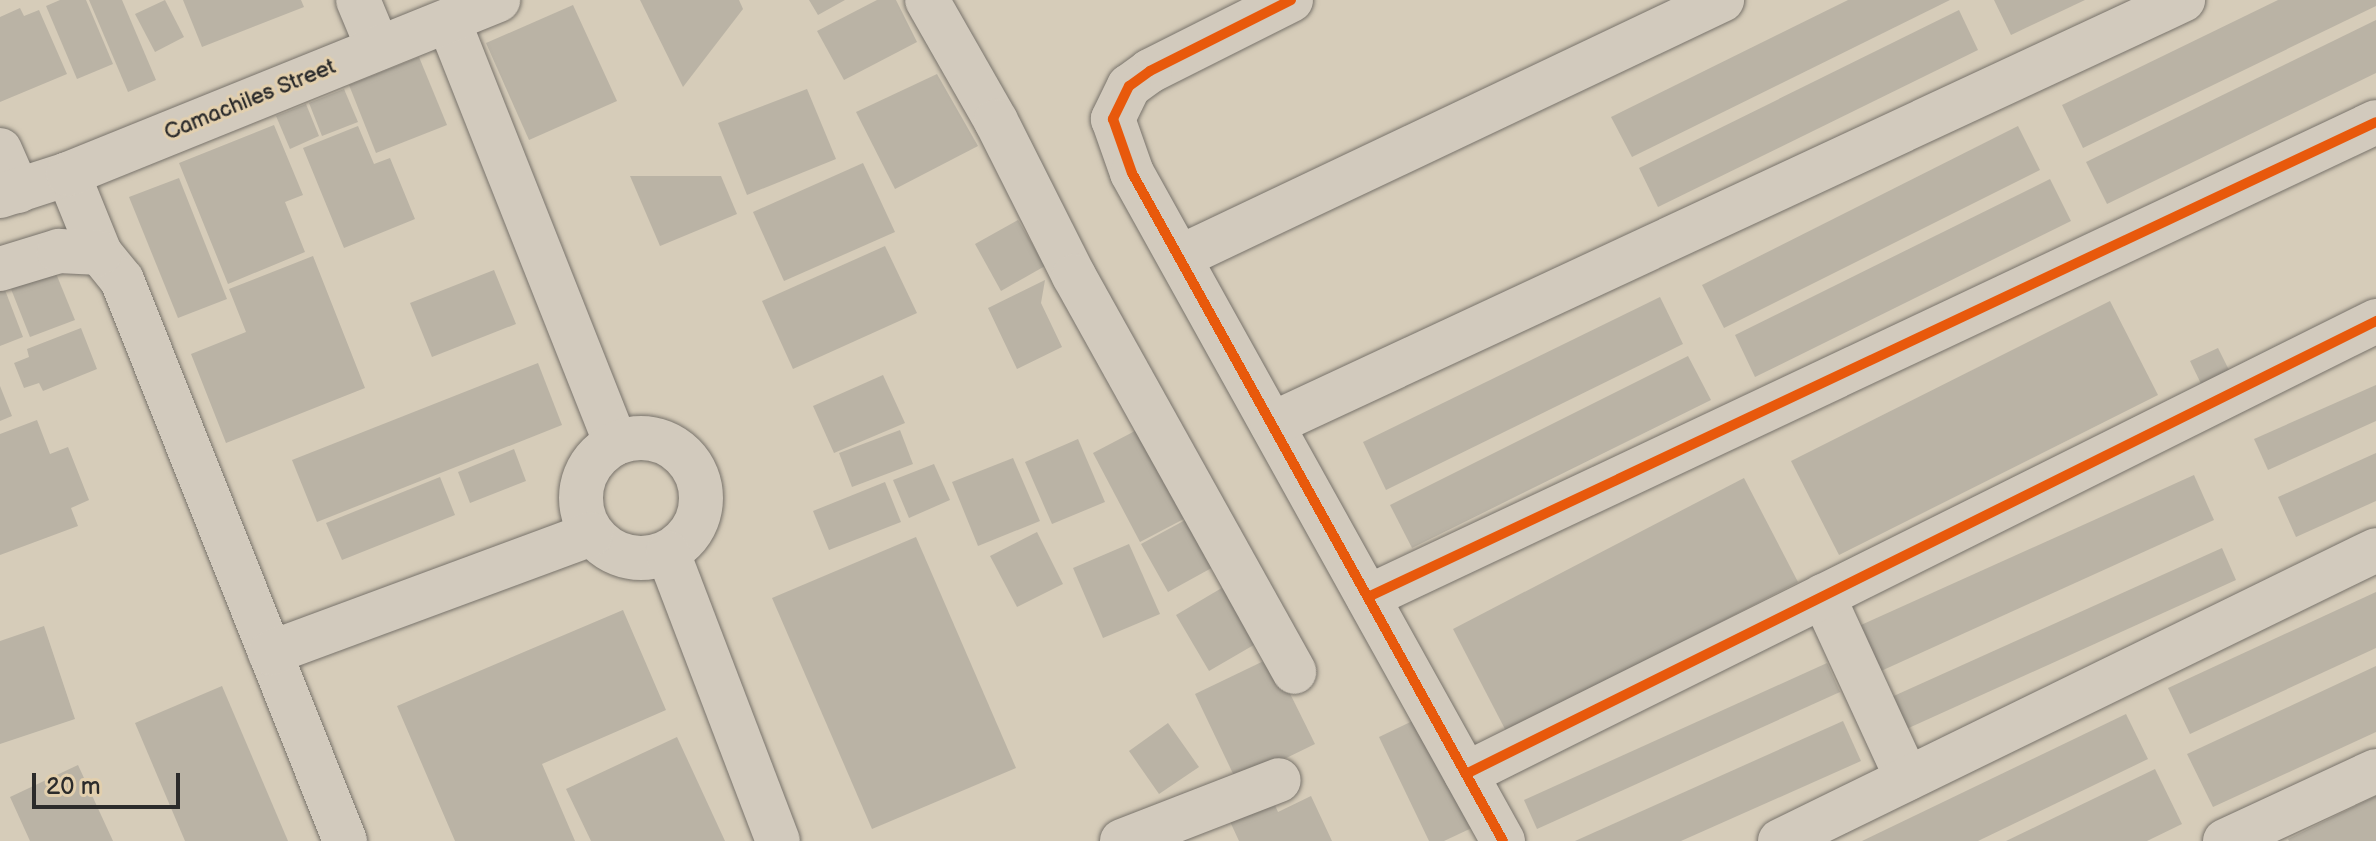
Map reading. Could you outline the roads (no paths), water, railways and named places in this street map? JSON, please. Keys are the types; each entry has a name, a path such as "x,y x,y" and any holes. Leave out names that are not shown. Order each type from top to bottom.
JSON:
{"street":[{"path":"358,0 378,48"},
{"name":"Camachiles Street","path":"9,193 68,174 498,0"},
{"path":"927,0 996,121 1074,276 1294,672"},
{"path":"1291,0 1150,71 1129,86 1113,119 1132,173 1503,841"},
{"path":"1180,257 1722,0"},
{"path":"1272,424 2183,0"},
{"path":"449,22 616,443"},
{"path":"1368,597 2376,122"},
{"path":"0,150 9,193"},
{"path":"68,174 100,253 122,280 345,841"},
{"path":"0,269 59,251 100,253"},
{"path":"1466,774 2376,321"},
{"path":"636,438 657,439 676,448 691,463 700,482 701,503 697,523 685,541 668,553 647,559 626,557 607,549 591,534 583,518 582,482 589,466 616,443 636,438"},
{"path":"270,653 591,534"},
{"path":"1780,841 2376,550"},
{"path":"668,553 778,841"},
{"path":"1823,596 1907,779"},
{"path":"2225,841 2376,771"},
{"path":"1122,841 1279,780"}]}
